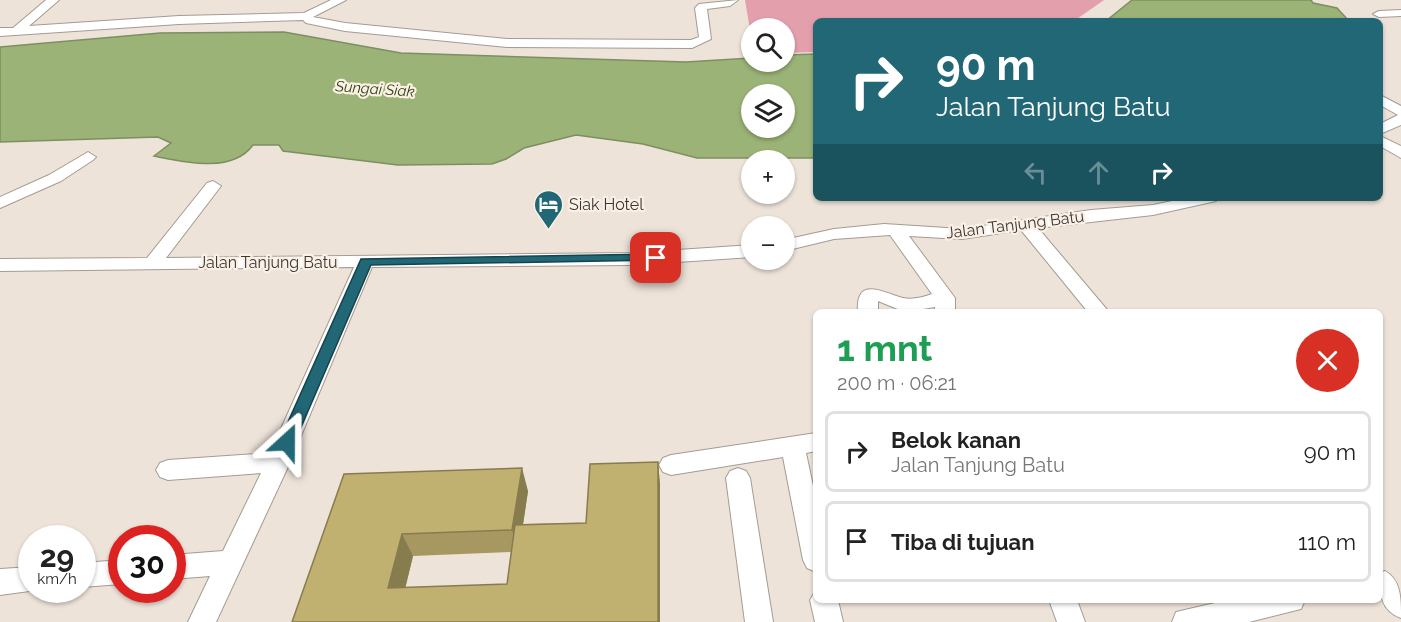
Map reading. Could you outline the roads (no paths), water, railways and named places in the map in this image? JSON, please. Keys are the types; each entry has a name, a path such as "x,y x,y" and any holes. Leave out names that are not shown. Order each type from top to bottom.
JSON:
{"street":[{"path":"16,31 53,0"},
{"path":"0,32 179,20 306,16 340,0"},
{"path":"306,16 310,21 345,27 507,43 692,44 705,39 701,8 726,4 732,0"},
{"path":"1379,14 1401,13"},
{"path":"1383,101 1401,112"},
{"path":"1383,128 1401,119"},
{"path":"1383,142 1401,153"},
{"path":"0,203 55,178 88,158"},
{"path":"153,262 213,186"},
{"name":"Jalan Tanjung Batu","path":"795,243 834,234 895,229 962,234 1091,215 1153,210 1196,201"},
{"path":"1026,225 1096,309"},
{"path":"895,229 945,305"},
{"name":"Jalan Tanjung Batu","path":"8,264 633,259 741,252"},
{"path":"202,622 278,462 366,261"},
{"path":"0,280 8,264"},
{"path":"868,309 867,302 873,294 884,295 899,304 908,306 945,305"},
{"path":"671,465 805,445 813,529"},
{"path":"168,470 278,462"},
{"path":"738,478 759,622"},
{"path":"186,566 230,562"},
{"path":"0,582 18,580"},
{"path":"1389,584 1401,605"},
{"path":"825,603 829,622"},
{"path":"1064,603 1071,622"},
{"path":"1191,621 1277,603"}],"water":[{"path":"1132,0 1311,0 1313,3 1337,8 1346,18 1110,18"},
{"name":"Sungai Siak","path":"284,32 401,53 686,62 741,59 741,72 795,72 795,55 813,54 813,158 795,158 795,150 741,150 741,158 697,158 643,144 576,135 524,148 492,164 398,165 283,151 279,145 253,145 233,160 207,164 154,156 171,143 158,137 0,142 0,47 160,33"}],"place":[{"name":"Siak Hotel","path":"548,230"}]}
